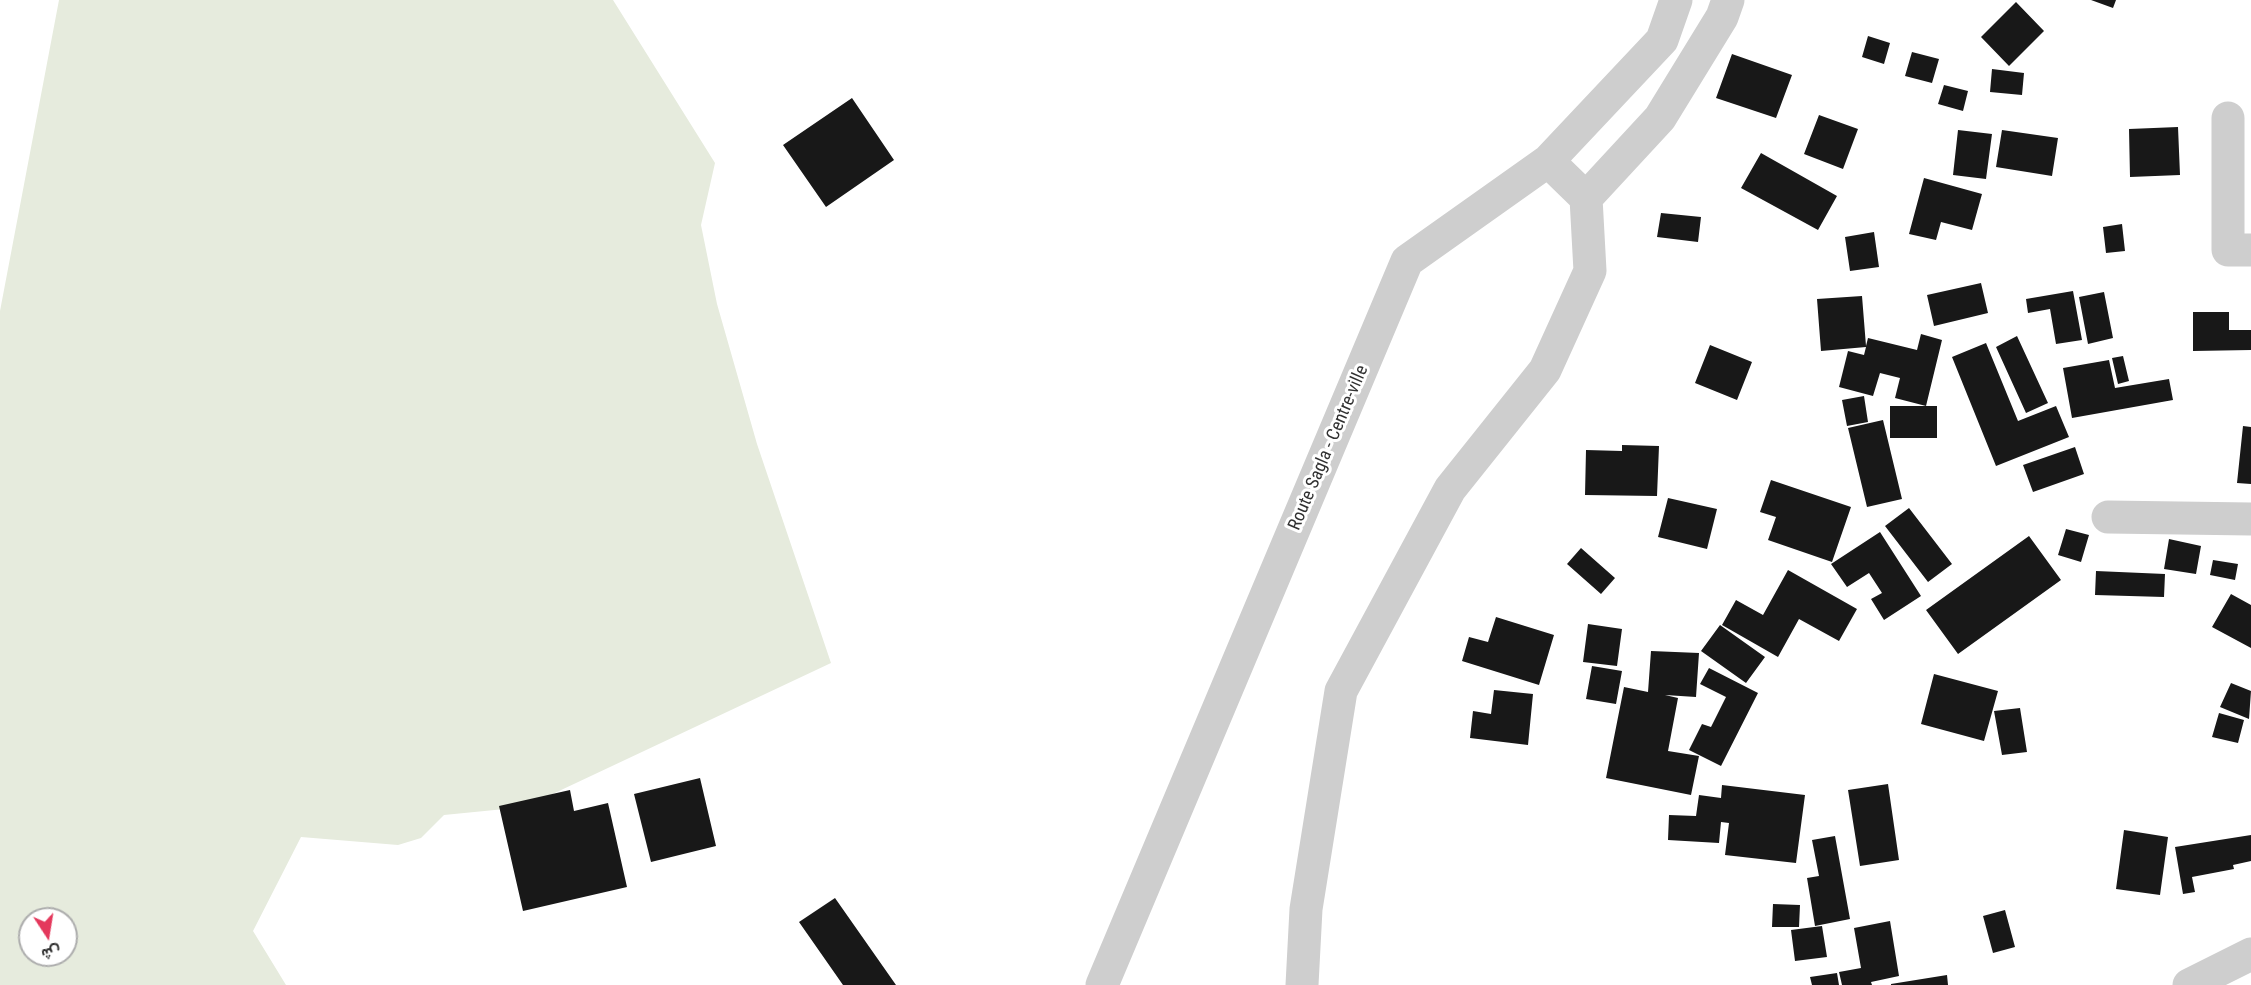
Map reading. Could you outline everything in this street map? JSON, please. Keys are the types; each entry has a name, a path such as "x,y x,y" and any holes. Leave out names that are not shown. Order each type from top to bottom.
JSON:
{"street":[{"name":"Route Sagla - Centre-ville","path":"1102,985 1407,261 1548,160 1662,40 1676,0"},
{"path":"1586,198 1660,118 1722,17 1728,0"},
{"path":"2228,118 2228,250 2251,250"},
{"path":"1302,985 1305,909 1341,691 1450,489 1545,370 1590,271 1586,198 1548,160"},
{"path":"2108,516 2251,519"},
{"path":"2189,985 2251,954"}],"shaded area":[{"path":"59,0 613,0 715,163 701,225 717,304 757,444 831,663 525,807 444,815 421,838 398,845 301,837 253,931 286,985 0,985 0,311"}],"building":[{"path":"2091,0 2116,0 2113,8"},
{"path":"2016,2 2044,31 2009,66 1981,37"},
{"path":"1868,36 1890,43 1884,64 1862,57"},
{"path":"1912,52 1939,59 1932,83 1905,76"},
{"path":"1732,54 1792,75 1776,118 1716,98"},
{"path":"1992,69 2024,73 2022,95 1990,92"},
{"path":"1944,85 1968,91 1963,111 1938,104"},
{"path":"852,98 894,160 826,207 783,145"},
{"path":"1819,115 1858,129 1843,169 1804,154"},
{"path":"2178,127 2180,175 2130,177 2129,129"},
{"path":"1958,130 1992,134 1986,179 1953,175"},
{"path":"2002,130 2058,138 2052,176 1996,167"},
{"path":"1761,153 1837,196 1818,230 1741,188"},
{"path":"1924,178 1982,194 1972,230 1941,222 1936,240 1909,234"},
{"path":"1661,213 1701,217 1698,242 1657,237"},
{"path":"2122,224 2125,251 2106,253 2103,227"},
{"path":"1874,232 1879,267 1850,271 1845,237"},
{"path":"1981,283 1988,313 1934,326 1927,295"},
{"path":"2073,291 2082,340 2056,344 2050,309 2028,313 2026,299"},
{"path":"2104,292 2113,338 2088,344 2079,297"},
{"path":"1862,296 1866,346 1868,338 1917,350 1921,334 1942,340 1926,406 1895,398 1900,378 1880,373 1873,396 1839,387 1848,351 1864,355 1866,347 1821,351 1817,299"},
{"path":"2193,312 2229,312 2229,330 2251,330 2251,350 2193,351"},
{"path":"2017,336 2048,403 2026,413 1996,347"},
{"path":"1986,343 2018,421 2056,406 2069,437 1996,466 1952,357"},
{"path":"1710,345 1752,362 1737,400 1695,383"},
{"path":"2123,356 2129,381 2118,384 2112,358"},
{"path":"2109,360 2115,388 2169,379 2173,400 2072,418 2063,368"},
{"path":"1864,396 1868,422 1847,426 1842,400"},
{"path":"1890,406 1937,406 1937,438 1890,438"},
{"path":"1883,420 1902,499 1867,507 1848,428"},
{"path":"2243,426 2251,427 2251,484 2237,483"},
{"path":"1622,445 1659,446 1657,496 1585,495 1586,450 1622,451"},
{"path":"2075,447 2084,474 2033,492 2023,465"},
{"path":"1771,480 1851,507 1832,562 1768,540 1776,517 1760,512"},
{"path":"1668,498 1717,509 1707,549 1658,537"},
{"path":"1909,508 1952,564 1928,582 1885,526"},
{"path":"2066,529 2089,535 2081,562 2058,555"},
{"path":"1880,532 1921,596 1884,620 1871,599 1882,593 1869,573 1847,587 1831,564"},
{"path":"2029,536 2061,580 1958,654 1926,610"},
{"path":"2169,539 2201,546 2196,574 2164,569"},
{"path":"1581,548 1615,578 1601,594 1567,564"},
{"path":"2213,560 2238,564 2235,580 2210,575"},
{"path":"1788,570 1857,609 1839,641 1799,619 1778,657 1722,625 1736,600 1763,615"},
{"path":"2096,571 2165,574 2164,597 2095,595"},
{"path":"2231,594 2251,605 2251,648 2212,627"},
{"path":"1496,617 1554,635 1539,685 1462,661 1469,637 1488,642"},
{"path":"1588,624 1622,629 1617,666 1583,662"},
{"path":"1720,625 1765,657 1746,683 1701,651"},
{"path":"1651,651 1699,653 1696,697 1665,695 1678,698 1668,751 1699,756 1691,795 1606,778 1624,687 1648,692"},
{"path":"1592,666 1622,671 1616,704 1586,699"},
{"path":"1709,668 1758,693 1721,766 1689,750 1702,724 1711,727 1726,697 1700,684"},
{"path":"1934,674 1998,691 1984,741 1921,724"},
{"path":"2231,683 2251,691 2249,719 2220,707"},
{"path":"1494,690 1533,694 1528,745 1470,738 1473,711 1491,714"},
{"path":"2020,708 2027,752 2002,755 1994,711"},
{"path":"2219,713 2244,720 2238,743 2212,737"},
{"path":"700,778 716,846 651,862 634,794"},
{"path":"1888,784 1899,860 1860,866 1848,790"},
{"path":"1722,785 1805,795 1796,863 1725,855 1729,823 1721,822 1719,843 1668,840 1669,815 1696,816 1699,795 1721,798"},
{"path":"570,790 574,811 608,803 627,887 523,911 499,806"},
{"path":"2124,830 2168,837 2160,895 2116,889"},
{"path":"2251,835 2251,861 2233,865 2234,869 2192,877 2195,892 2183,894 2175,847"},
{"path":"1835,836 1850,919 1815,926 1807,878 1819,876 1812,840"},
{"path":"835,898 896,985 843,985 799,922"},
{"path":"1773,904 1800,905 1799,927 1772,927"},
{"path":"2005,910 2015,947 1993,953 1983,916"},
{"path":"1890,921 1899,976 1871,982 1872,985 1842,985 1839,972 1861,968 1854,928"},
{"path":"1822,926 1827,957 1795,961 1791,930"},
{"path":"1837,973 1839,985 1812,985 1810,977"},
{"path":"1947,975 1948,985 1891,985 1891,984"}]}
